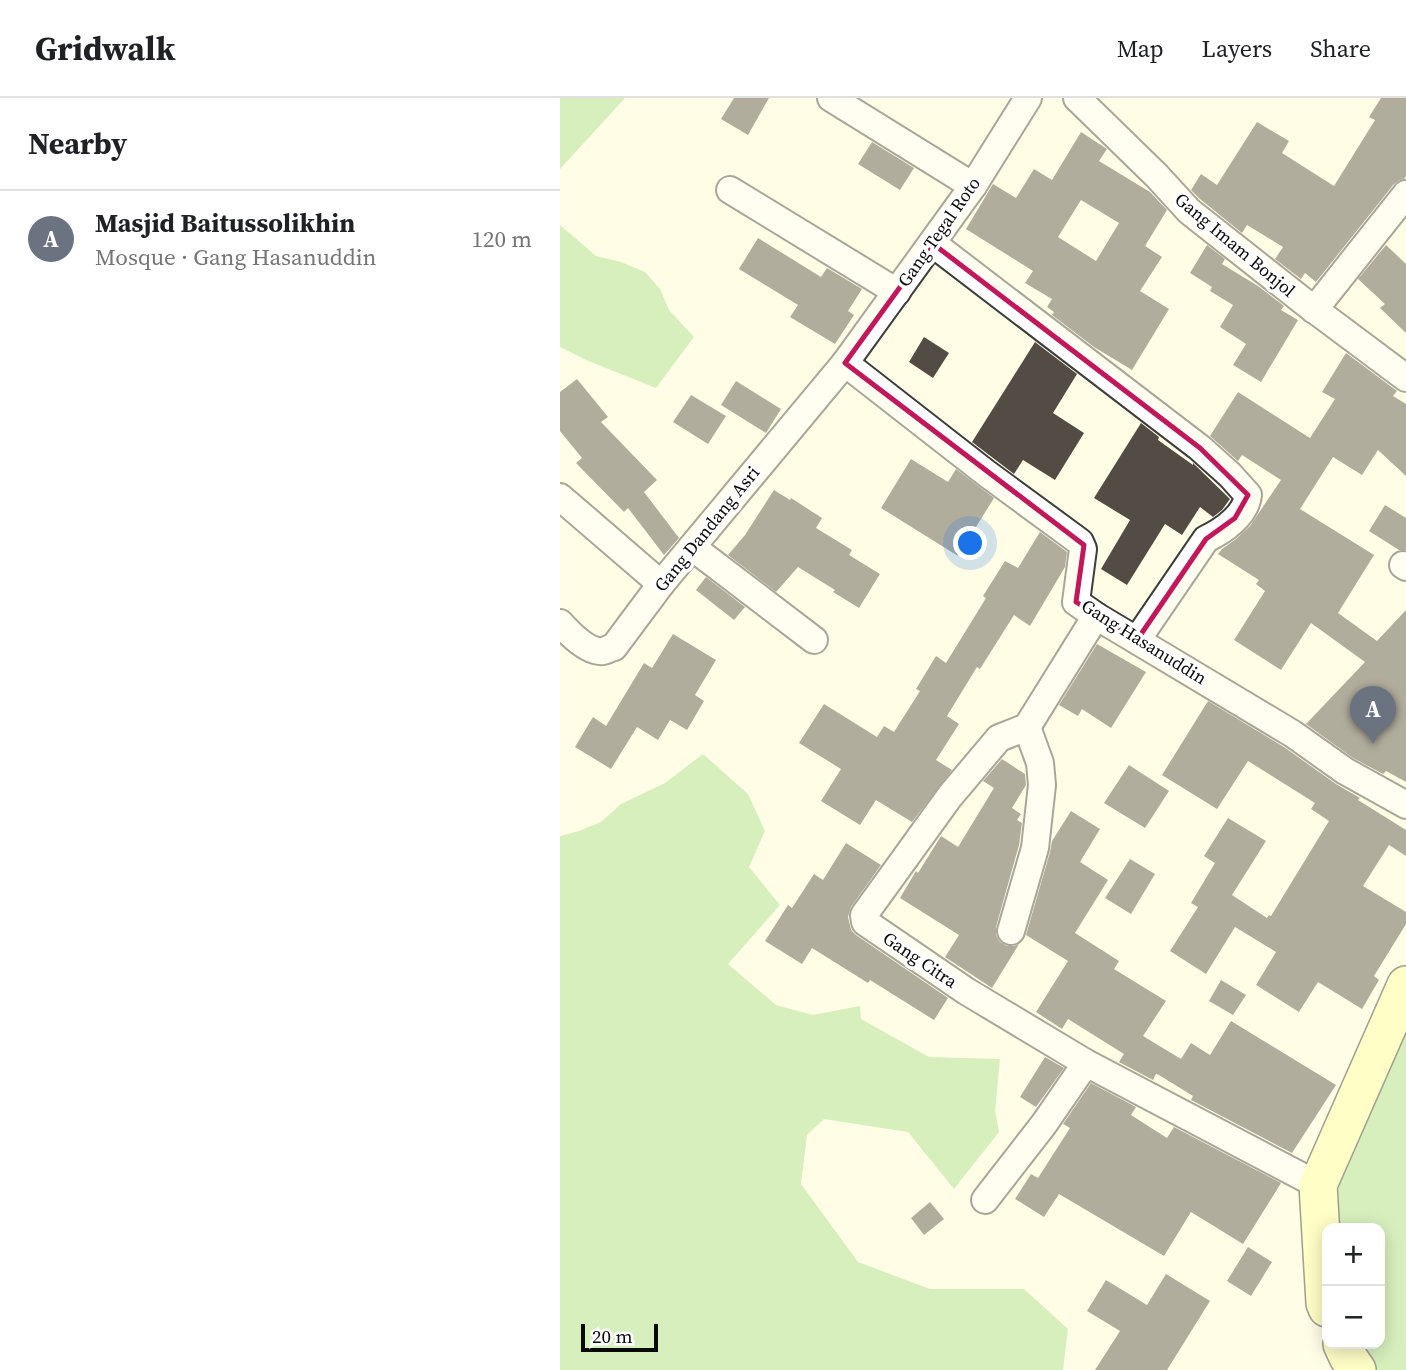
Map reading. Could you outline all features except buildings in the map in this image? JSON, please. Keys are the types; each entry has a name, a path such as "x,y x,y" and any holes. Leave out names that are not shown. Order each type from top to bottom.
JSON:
{"main road":[{"path":"1325,1286 1318,1185 1406,985"},
{"path":"1344,1349 1357,1370"}],"street":[{"path":"831,98 973,186"},
{"name":"Gang Imam Bonjol","path":"1077,98 1189,211 1314,310 1406,378"},
{"name":"Gang Tegal Roto","path":"845,363 973,186 1017,102"},
{"path":"730,190 897,292"},
{"path":"1314,310 1406,194"},
{"path":"932,243 1200,448 1248,495 1245,506 1235,518 1222,531 1206,539 1137,640"},
{"name":"Gang Hasanuddin","path":"845,363 1080,542 1083,549 1076,601 1096,616 1293,734 1345,771 1406,805"},
{"name":"Gang Dandang Asri","path":"560,623 574,639 594,650 604,651 614,647 661,584 845,363"},
{"path":"560,497 661,584"},
{"path":"692,547 814,640"},
{"path":"1011,931 1035,848 1042,785 1041,763 1027,727 1096,616"},
{"name":"Gang Citra","path":"1027,727 999,738 950,796 864,915 865,922 966,991 1086,1063 1318,1185"},
{"path":"985,1200 1044,1125 1086,1063"}],"highlighted area":[{"path":"932,243 1200,448 1248,495 1235,518 1206,539 1137,640 1076,602 1084,545 845,363"}],"green space":[{"path":"560,98 625,98 560,169"},
{"path":"560,225 596,256 645,272 660,289 669,310 694,337 656,388 560,347"},
{"path":"703,754 748,794 765,831 749,867 780,905 728,964 776,1005 813,1015 860,1006 861,1019 929,1057 1000,1059 995,1111 999,1132 954,1189 908,1132 824,1119 807,1135 801,1184 858,1262 930,1289 1024,1289 1068,1329 1063,1370 560,1370 560,836 601,822 621,804 665,783"},
{"path":"1406,1013 1406,1370 1373,1370 1359,1349 1385,1349 1385,1223 1331,1223 1328,1188"}],"place":[{"name":"Masjid Baitussolikhin","path":"1373,744"}]}
